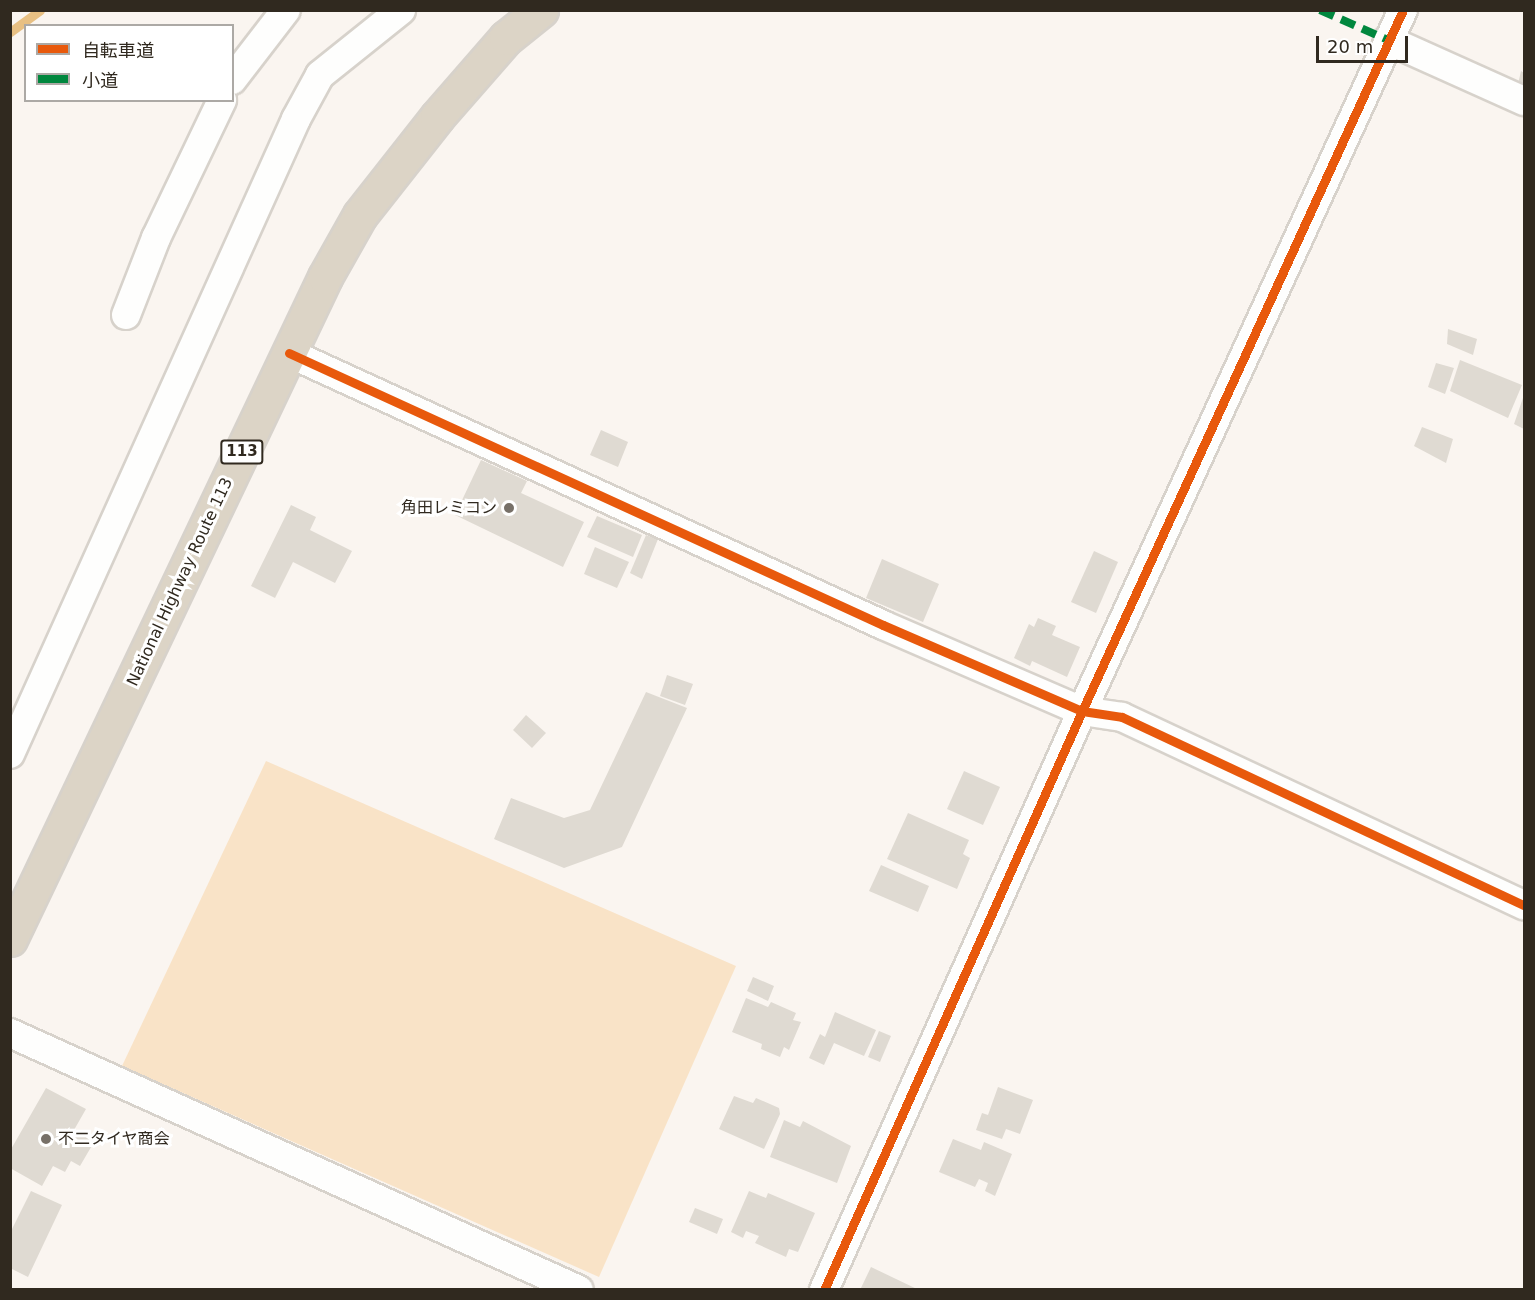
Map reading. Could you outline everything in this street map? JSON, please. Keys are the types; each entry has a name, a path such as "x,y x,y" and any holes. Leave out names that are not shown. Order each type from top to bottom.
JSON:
{"highway":[{"name":"National Highway Route 113","path":"10,939 325,277 360,215 506,38 541,10"}],"street":[{"path":"234,77 286,10"},
{"path":"10,754 296,119 320,75 401,10"},
{"path":"824,1290 1082,711 1403,10"},
{"path":"1388,40 1524,101"},
{"path":"126,315 156,238 221,102"},
{"path":"289,353 883,625 1082,711 1122,717 1524,905"},
{"path":"10,1034 579,1290"}],"shaded area":[{"path":"266,761 736,966 599,1277 122,1066"}],"building":[{"path":"1521,71 1524,73 1524,87 1518,84"},
{"path":"1448,329 1477,339 1473,355 1447,344"},
{"path":"1460,360 1522,385 1508,418 1450,391"},
{"path":"1436,363 1454,368 1445,394 1428,387"},
{"path":"1524,395 1524,429 1514,424"},
{"path":"1422,427 1453,439 1446,463 1414,446"},
{"path":"601,430 628,442 618,467 590,455"},
{"path":"481,460 527,481 521,493 584,522 563,567 455,515"},
{"path":"291,505 316,517 310,530 352,551 335,583 293,562 275,598 251,586"},
{"path":"597,516 642,535 633,557 587,537"},
{"path":"646,535 658,539 642,579 630,573"},
{"path":"595,547 629,562 617,588 584,574"},
{"path":"1094,551 1118,562 1096,613 1071,602"},
{"path":"882,559 939,584 923,622 866,598"},
{"path":"1038,618 1056,626 1052,635 1080,647 1067,677 1032,661 1030,666 1014,658 1029,624 1034,627"},
{"path":"667,675 693,684 685,705 660,696"},
{"path":"646,692 687,708 622,847 564,868 494,839 511,798 564,818 590,810"},
{"path":"526,715 546,733 532,748 513,730"},
{"path":"964,771 1000,787 983,825 947,809"},
{"path":"908,813 969,840 963,854 970,858 957,889 887,859"},
{"path":"881,865 929,886 918,912 869,891"},
{"path":"753,977 774,986 768,1001 747,991"},
{"path":"746,998 768,1007 771,1002 796,1013 793,1020 801,1022 789,1050 784,1047 780,1057 761,1049 762,1044 732,1032"},
{"path":"835,1012 876,1030 864,1056 834,1043 824,1065 809,1058 820,1034 825,1037"},
{"path":"879,1031 891,1036 880,1062 868,1057"},
{"path":"998,1087 1033,1100 1020,1134 1006,1129 1002,1139 976,1130 982,1113 988,1115"},
{"path":"46,1088 86,1109 74,1130 94,1142 80,1166 71,1161 65,1172 53,1166 42,1186 10,1168 10,1151"},
{"path":"734,1096 753,1103 756,1098 779,1108 780,1114 764,1149 719,1129"},
{"path":"784,1120 800,1127 803,1121 851,1146 837,1183 770,1157"},
{"path":"953,1139 981,1150 984,1142 1012,1154 995,1196 985,1191 988,1183 979,1179 975,1187 939,1172"},
{"path":"31,1191 62,1205 28,1277 10,1268 10,1233"},
{"path":"749,1191 766,1198 768,1193 815,1213 798,1252 789,1249 786,1257 755,1243 759,1236 746,1231 743,1238 731,1232"},
{"path":"695,1208 723,1219 717,1234 689,1222"},
{"path":"871,1267 919,1290 860,1290"}],"waterway":[{"path":"10,32 40,10"}],"marked path":[{"path":"1320,10 1388,40"}],"cycle path":[{"path":"824,1290 1082,711 1403,10"},
{"path":"289,353 883,625 1082,711 1122,717 1524,905"}],"place":[{"name":"角田レミコン","path":"509,508"},
{"name":"不二タイヤ商会","path":"46,1139"}]}
